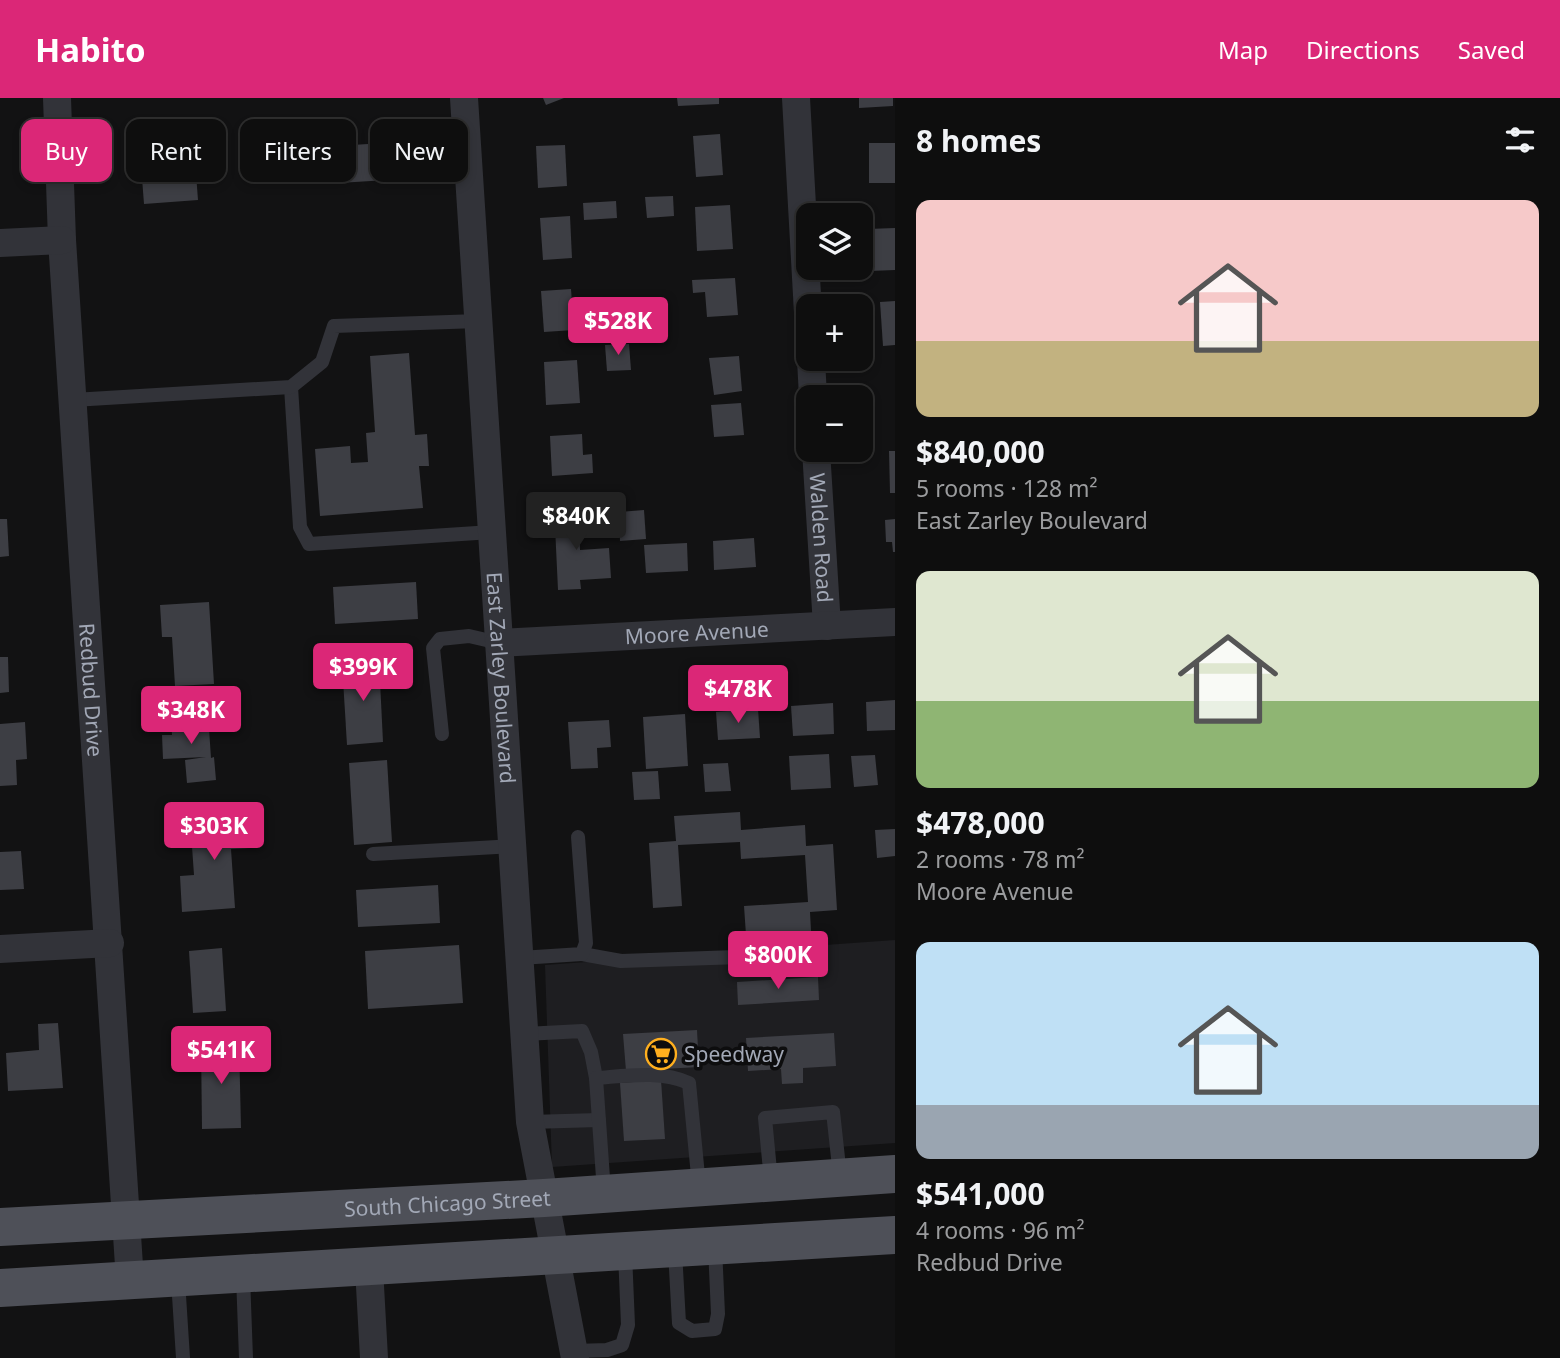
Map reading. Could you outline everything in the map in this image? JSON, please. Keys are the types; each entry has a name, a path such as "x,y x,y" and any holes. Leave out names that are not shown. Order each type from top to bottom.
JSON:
{"main road":[{"name":"South Chicago Street","path":"0,1227 544,1198 895,1174"},
{"path":"0,1288 895,1236"}],"street":[{"name":"Redbud Drive","path":"57,98 62,240 130,1281"},
{"name":"East Zarley Boulevard","path":"464,98 530,1122 554,1257 575,1354"},
{"path":"796,98 807,294"},
{"path":"0,243 62,240"},
{"name":"Walden Road","path":"817,462 827,626"},
{"name":"Moore Avenue","path":"499,643 895,622"},
{"path":"0,949 110,943"},
{"path":"369,1268 374,1358"}],"lane":[{"path":"73,400 291,387 323,362 334,326 478,321"},
{"path":"291,387 300,527 310,544 492,532"},
{"path":"442,734 433,648 440,639 470,636 499,643"},
{"path":"578,837 586,943 582,954"},
{"path":"373,855 513,846"},
{"path":"520,958 582,954 621,961 797,955"},
{"path":"525,1034 582,1031 591,1052 596,1078 604,1194"},
{"path":"596,1078 665,1077 689,1083 699,1188"},
{"path":"771,1183 765,1118 833,1112 841,1178"},
{"path":"530,1122 599,1120"},
{"path":"675,1250 679,1324 692,1331 715,1329 718,1314 715,1247"},
{"path":"575,1354 622,1345 628,1325 625,1253"},
{"path":"243,1275 246,1358"},
{"path":"178,1279 183,1358"}],"shaded area":[{"path":"895,940 895,1143 552,1167 545,965"}],"building":[{"path":"543,98 564,98 546,105"},
{"path":"677,98 719,98 719,104 678,106"},
{"path":"859,98 893,98 893,106 859,108"},
{"path":"720,134 723,175 696,177 693,136"},
{"path":"869,143 895,143 895,183 869,183"},
{"path":"370,144 370,181 356,182 356,145"},
{"path":"565,145 567,186 538,188 536,146"},
{"path":"142,182 197,182 198,200 144,204"},
{"path":"323,182 355,182 323,184"},
{"path":"673,196 674,216 647,218 645,197"},
{"path":"616,201 617,218 584,220 583,203"},
{"path":"730,205 733,249 697,251 695,207"},
{"path":"570,216 572,258 543,260 540,218"},
{"path":"895,228 895,270 873,271 873,229"},
{"path":"735,278 738,315 707,317 705,292 693,293 692,280"},
{"path":"571,289 574,330 544,332 541,291"},
{"path":"895,301 895,345 883,346 880,302"},
{"path":"629,344 631,370 607,371 605,345"},
{"path":"409,353 415,435 427,434 429,466 419,466 423,508 320,516 315,449 350,446 351,463 368,462 366,433 375,432 370,356"},
{"path":"739,356 742,391 714,395 709,358"},
{"path":"577,360 580,403 546,405 544,362"},
{"path":"741,403 744,435 714,437 711,405"},
{"path":"582,434 583,455 592,454 593,473 552,476 550,436"},
{"path":"889,451 895,451 895,493 890,493"},
{"path":"578,504 580,550 609,548 611,578 580,580 581,589 558,590 554,505"},
{"path":"644,510 646,539 620,541 619,512"},
{"path":"0,519 7,519 9,556 0,557"},
{"path":"895,519 893,552 892,542 886,542 885,520"},
{"path":"754,538 756,567 714,570 713,541"},
{"path":"687,543 688,571 646,573 644,545"},
{"path":"416,582 418,619 335,624 333,587"},
{"path":"209,602 214,684 175,686 172,637 162,637 160,605"},
{"path":"0,657 8,657 9,692 0,693"},
{"path":"379,661 383,742 347,745 342,663"},
{"path":"895,700 895,730 867,731 866,702"},
{"path":"833,703 834,734 793,736 791,706"},
{"path":"758,709 760,738 718,740 716,712"},
{"path":"208,714 211,758 214,757 216,780 187,783 185,760 206,757 163,759 162,735 172,735 171,716"},
{"path":"685,714 688,766 646,769 643,717"},
{"path":"609,720 611,747 597,748 598,768 571,769 568,722"},
{"path":"25,722 27,759 16,760 17,785 0,786 0,724"},
{"path":"829,754 831,788 791,790 789,756"},
{"path":"875,755 878,785 854,787 851,756"},
{"path":"387,760 392,842 354,845 349,763"},
{"path":"728,763 731,791 705,792 703,764"},
{"path":"658,771 660,799 634,800 632,772"},
{"path":"740,812 741,830 805,825 806,846 833,844 837,910 810,912 811,931 746,935 744,906 808,902 805,855 741,859 740,842 678,845 682,906 653,908 649,843 676,841 674,816"},
{"path":"249,815 251,848 231,849 235,908 182,912 180,876 194,875 190,818"},
{"path":"895,829 895,856 877,858 875,830"},
{"path":"21,851 24,889 0,890 0,852"},
{"path":"438,885 440,923 358,927 356,890"},
{"path":"459,945 463,1003 368,1009 365,951"},
{"path":"222,948 226,1011 193,1013 189,951"},
{"path":"818,977 819,1000 738,1005 737,982"},
{"path":"58,1023 63,1088 8,1091 6,1053 39,1050 38,1024"},
{"path":"697,1030 699,1067 626,1071 623,1034"},
{"path":"834,1033 836,1066 803,1068 803,1083 782,1084 781,1069 748,1071 746,1038"},
{"path":"239,1043 241,1128 202,1129 201,1044"},
{"path":"661,1080 665,1139 624,1141 620,1083"}],"place":[{"name":"Speedway","path":"661,1054"}]}
